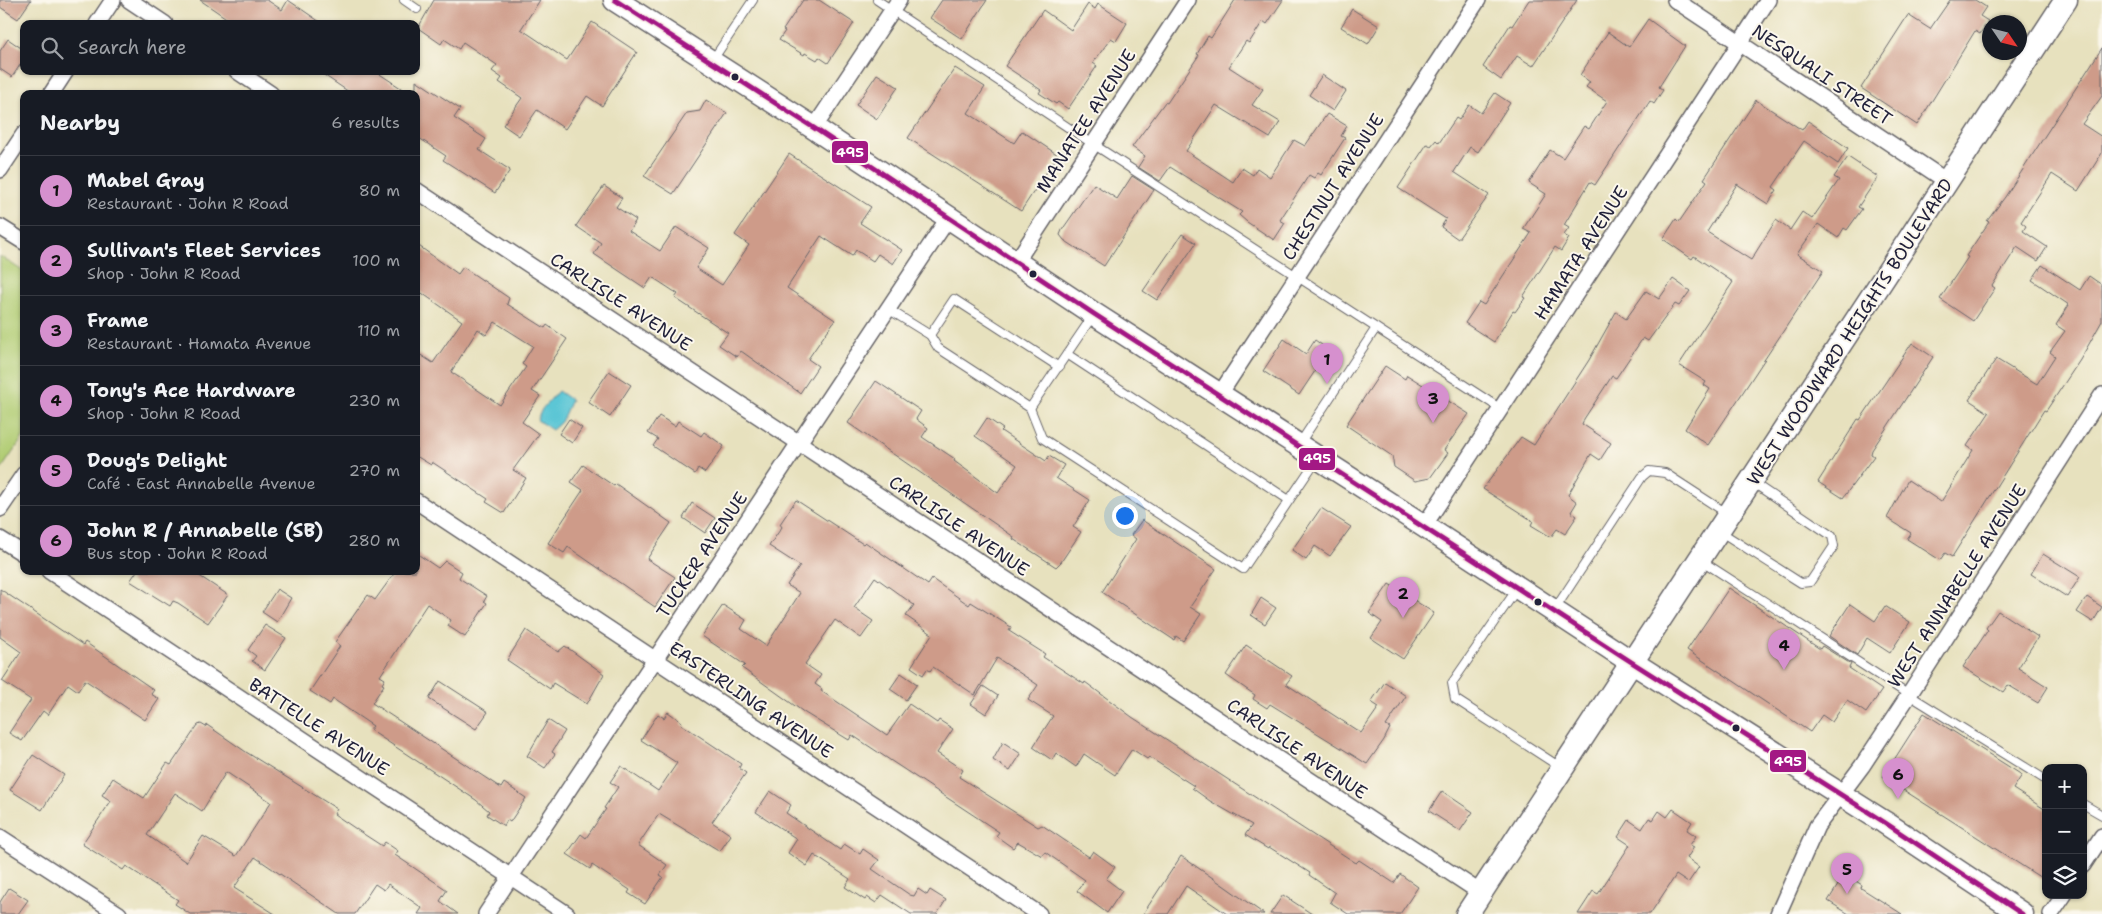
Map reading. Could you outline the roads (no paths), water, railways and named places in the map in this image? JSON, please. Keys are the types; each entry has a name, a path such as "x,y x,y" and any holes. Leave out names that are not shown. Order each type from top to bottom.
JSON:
{"main road":[{"path":"615,0 814,128 1094,314 2022,914"},
{"name":"WEST WOODWARD HEIGHTS BOULEVARD","path":"1467,914 2066,0"}],"street":[{"path":"100,20 113,0"},
{"path":"129,0 158,20"},
{"name":"MANATEE AVENUE","path":"1016,262 1188,0"},
{"name":"CHESTNUT AVENUE","path":"1220,394 1478,0"},
{"name":"NESQUALI STREET","path":"1675,0 1948,182"},
{"name":"HAMATA AVENUE","path":"1424,526 1768,0"},
{"path":"814,128 895,5"},
{"path":"54,90 63,75"},
{"path":"243,75 265,90"},
{"path":"0,170 20,140"},
{"name":"CARLISLE AVENUE","path":"420,193 1480,893"},
{"name":"TUCKER AVENUE","path":"486,914 949,217"},
{"path":"0,227 20,240"},
{"name":"WEST ANNABELLE AVENUE","path":"1778,914 1817,826 1909,695 2102,395"},
{"path":"0,509 20,480"},
{"name":"EASTERLING AVENUE","path":"420,504 1039,914"},
{"path":"0,539 20,552"},
{"name":"BATTELLE AVENUE","path":"55,575 567,914"},
{"path":"2087,859 2102,836"},
{"path":"0,837 119,914"},
{"path":"2051,914 2061,899"}],"lane":[{"path":"404,0 417,9"},
{"path":"711,63 753,0"},
{"path":"877,0 895,5 1093,144 1501,409"},
{"path":"930,335 954,298 1059,366"},
{"path":"888,309 930,335 938,348 1030,408 1042,438 1243,569 1318,458"},
{"path":"1030,408 1094,314"},
{"path":"1298,445 1376,328"},
{"path":"1067,354 1289,500"},
{"path":"1554,611 1642,477 1649,471 1665,474 1801,583 1810,582 1834,546 1832,536 1751,482"},
{"path":"1700,560 1909,695 2042,778"},
{"path":"1518,588 1452,683 1452,692 1455,699 1562,769"},
{"path":"2087,806 2102,815"}],"water":[{"path":"558,391 571,400 561,422 552,430 537,420 542,409"}],"place":[{"name":"Mabel Gray","path":"1327,384"},
{"name":"Frame","path":"1433,423"},
{"name":"Sullivan's Fleet Services","path":"1403,618"},
{"name":"Tony's Ace Hardware","path":"1784,670"},
{"name":"John R / Annabelle (SB)","path":"1898,799"},
{"name":"Doug's Delight","path":"1847,894"}]}
